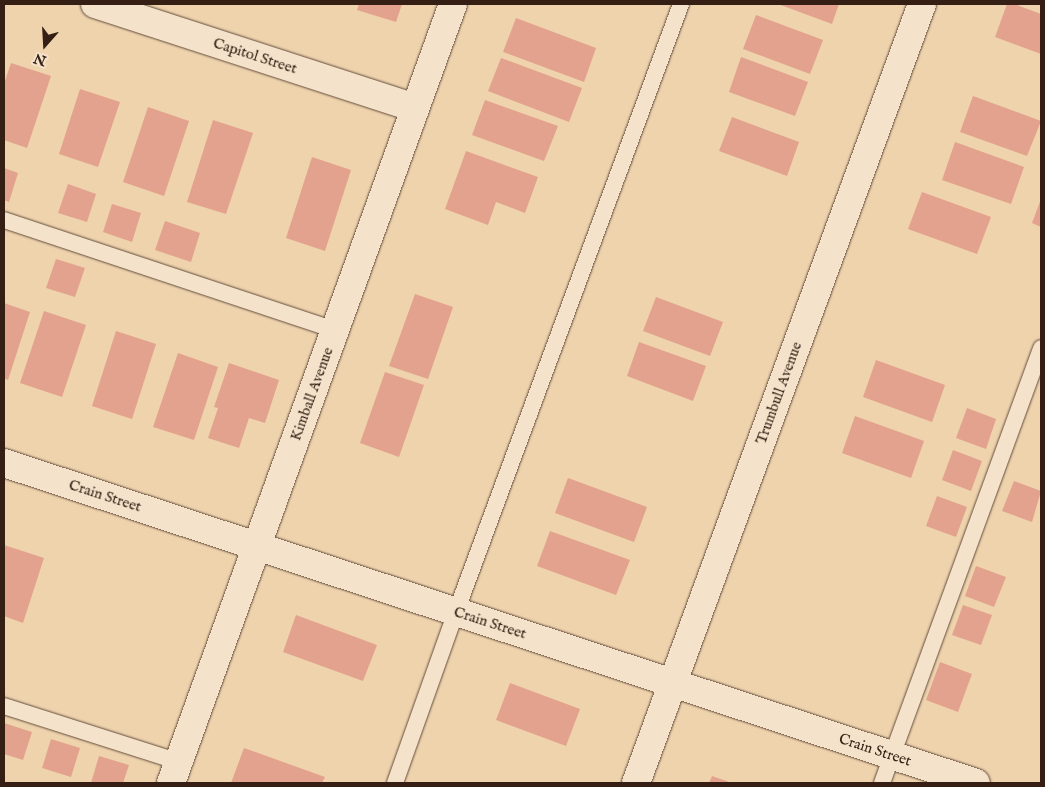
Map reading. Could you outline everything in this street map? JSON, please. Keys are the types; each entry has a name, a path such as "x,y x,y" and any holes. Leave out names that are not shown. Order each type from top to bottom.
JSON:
{"street":[{"name":"Capitol Street","path":"95,4 415,108"},
{"name":"Kimball Avenue","path":"175,772 453,4"},
{"name":"Trumbull Avenue","path":"636,783 922,4"},
{"name":"Crain Street","path":"4,463 976,783"}],"lane":[{"path":"395,783 456,612 681,4"},
{"path":"4,220 335,330"},
{"path":"882,783 1041,348"},
{"path":"4,706 175,772"}],"building":[{"path":"359,4 402,4 396,22 357,10"},
{"path":"778,4 839,4 832,24"},
{"path":"1007,4 1014,4 1041,14 1041,54 995,37"},
{"path":"756,15 823,40 810,74 743,49"},
{"path":"516,18 596,48 584,82 503,52"},
{"path":"741,57 808,82 795,116 729,92"},
{"path":"501,58 582,88 569,122 488,91"},
{"path":"11,63 51,76 27,148 4,140 4,84"},
{"path":"80,89 120,102 98,167 59,154"},
{"path":"973,96 1041,121 1027,156 960,132"},
{"path":"485,100 558,126 544,161 472,135"},
{"path":"148,107 189,121 164,196 123,182"},
{"path":"732,117 799,142 787,176 719,151"},
{"path":"213,120 253,133 226,214 187,202"},
{"path":"955,142 1024,167 1011,204 942,180"},
{"path":"466,151 538,177 525,213 496,202 488,225 445,209"},
{"path":"312,157 351,170 325,251 286,238"},
{"path":"4,168 18,173 9,202 4,200"},
{"path":"68,184 96,194 87,222 58,213"},
{"path":"922,192 991,217 977,254 908,229"},
{"path":"1041,199 1041,227 1032,223"},
{"path":"112,204 141,213 132,242 103,232"},
{"path":"165,221 200,233 191,262 155,250"},
{"path":"56,259 85,268 75,297 46,288"},
{"path":"415,294 453,307 428,379 389,366"},
{"path":"656,297 723,322 710,356 643,331"},
{"path":"4,303 30,312 8,380 4,378"},
{"path":"44,311 86,325 62,397 20,383"},
{"path":"116,331 156,344 132,419 92,406"},
{"path":"639,342 706,366 693,401 627,376"},
{"path":"178,353 218,367 194,440 153,427"},
{"path":"876,360 945,385 932,422 863,397"},
{"path":"229,363 279,380 265,423 249,418 239,448 208,438 218,408 214,407"},
{"path":"385,372 424,385 399,457 360,443"},
{"path":"967,408 996,419 986,449 956,438"},
{"path":"855,416 924,441 911,478 842,453"},
{"path":"953,450 982,461 971,491 942,480"},
{"path":"568,478 647,507 634,542 555,513"},
{"path":"1014,481 1041,491 1032,522 1002,511"},
{"path":"937,496 967,507 956,537 926,526"},
{"path":"550,531 630,560 616,595 537,566"},
{"path":"4,545 44,558 23,623 4,616"},
{"path":"976,566 1006,577 994,607 965,596"},
{"path":"963,605 992,615 981,645 952,635"},
{"path":"296,615 377,645 363,681 283,652"},
{"path":"940,662 972,674 958,712 926,700"},
{"path":"510,683 580,709 566,746 496,720"},
{"path":"4,723 32,732 23,760 4,754"},
{"path":"51,739 80,748 71,777 42,768"},
{"path":"244,748 325,777 322,783 231,783"},
{"path":"99,756 129,765 123,783 91,783"},
{"path":"712,776 732,783 709,783"}]}
